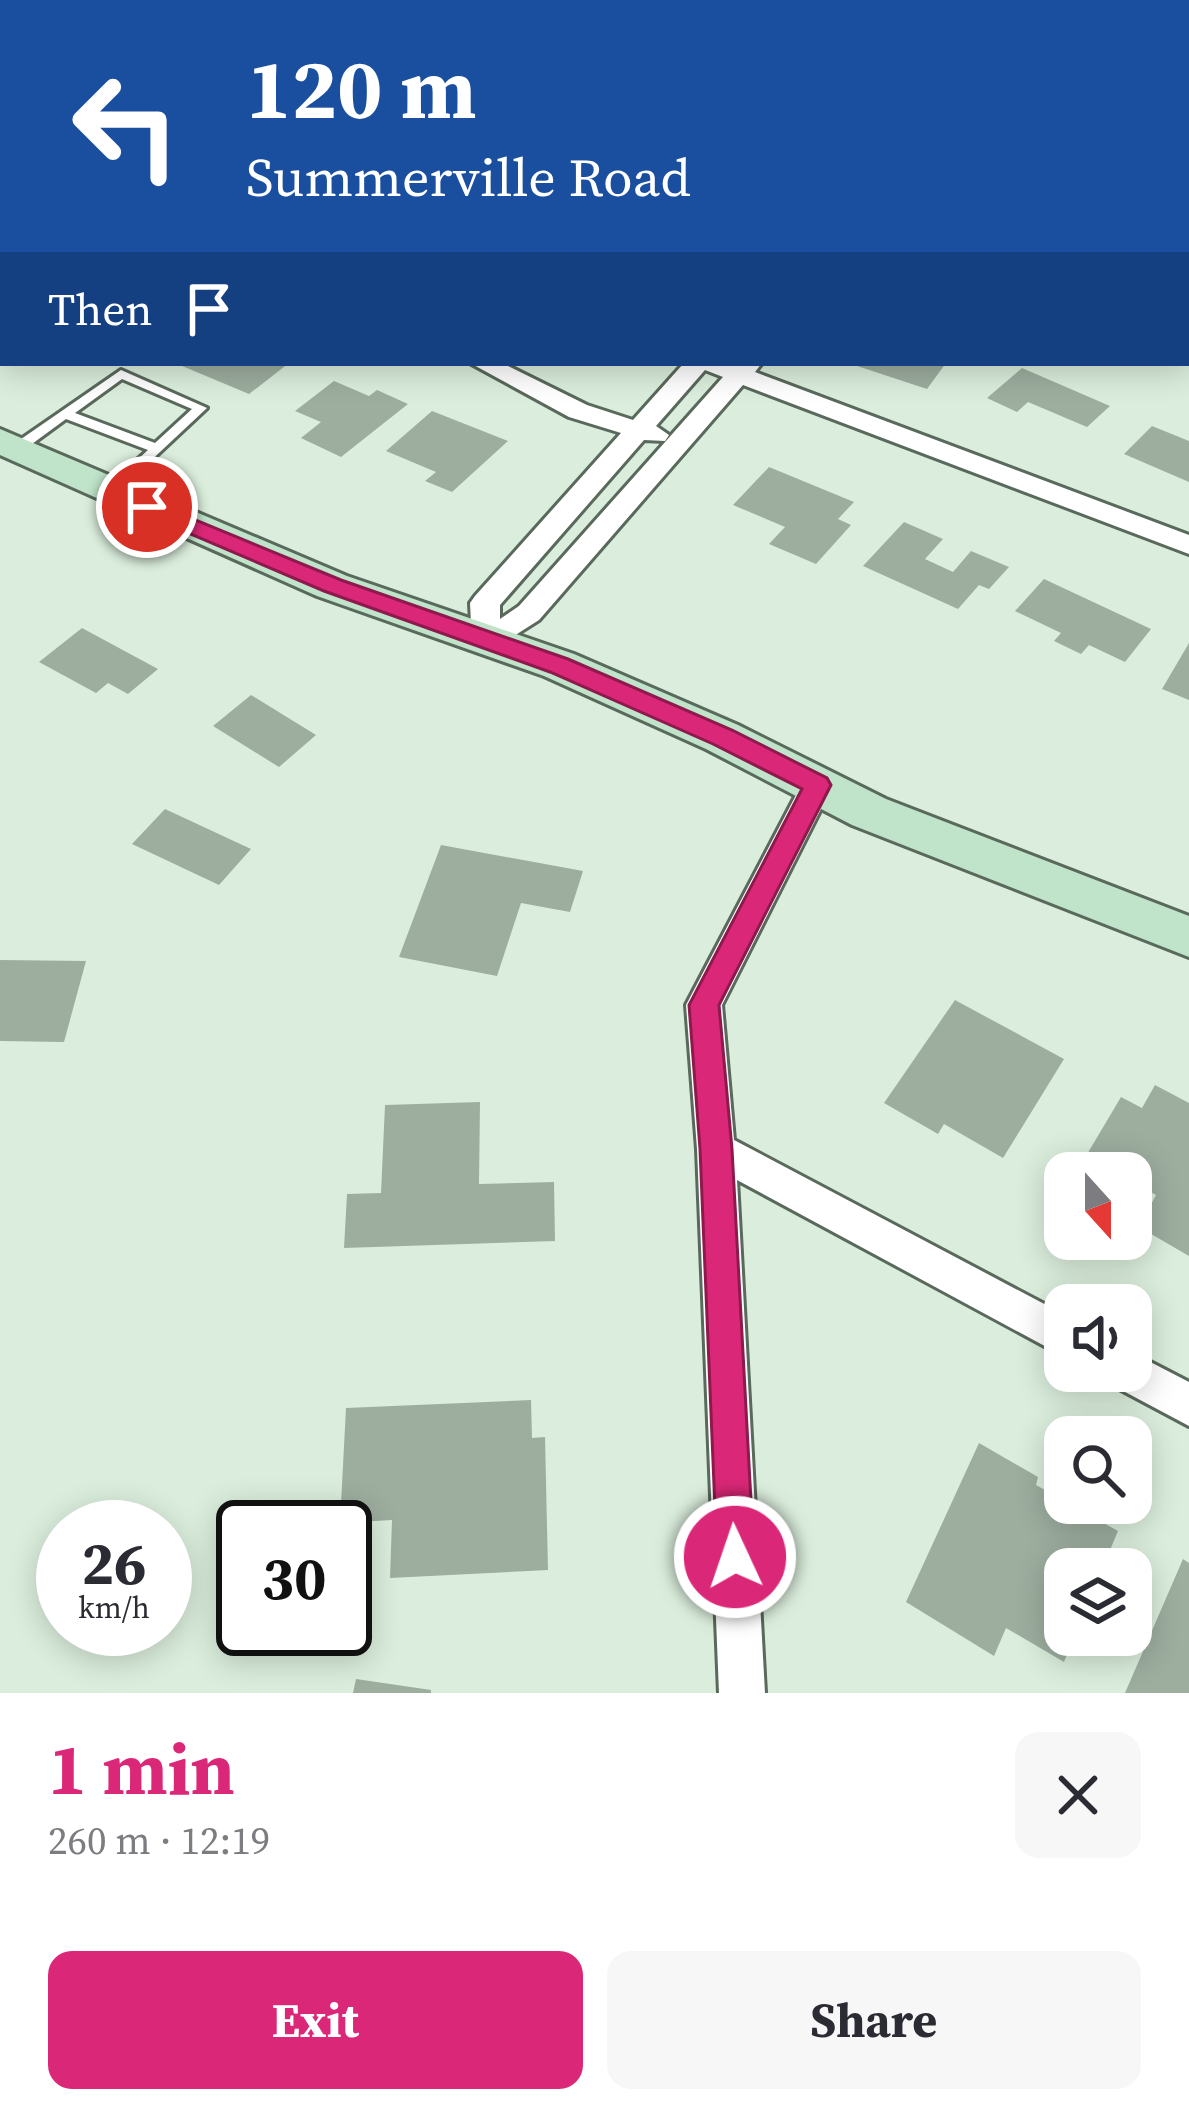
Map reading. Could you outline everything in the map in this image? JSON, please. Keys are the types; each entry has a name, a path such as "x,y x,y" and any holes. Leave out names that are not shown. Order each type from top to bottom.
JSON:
{"main road":[{"path":"8,445 332,586 559,665 984,859 1189,937"}],"street":[{"path":"489,366 578,411 680,443"},
{"path":"487,643 485,603 695,366"},
{"path":"487,643 529,613 744,369 1189,545"},
{"path":"742,1693 716,1149 704,1005 818,785"},
{"path":"716,1149 1044,1325"},
{"path":"1152,1385 1189,1405"}],"lane":[{"path":"8,445 121,374 201,408 110,492"},
{"path":"65,413 156,448"}],"building":[{"path":"182,366 285,366 249,394"},
{"path":"857,366 944,366 927,389"},
{"path":"1022,368 1110,406 1087,427 1028,402 1017,412 987,398"},
{"path":"334,381 369,396 377,390 408,404 341,457 301,438 321,422 295,411"},
{"path":"432,411 508,441 452,492 425,481 436,472 386,451"},
{"path":"1152,426 1189,441 1189,482 1124,454"},
{"path":"769,467 854,502 838,519 851,525 816,564 769,544 785,527 733,505"},
{"path":"904,522 943,539 925,559 953,572 971,551 1009,567 989,589 979,585 958,609 863,566"},
{"path":"1044,579 1151,629 1125,662 1089,645 1081,654 1054,641 1061,633 1015,611"},
{"path":"82,628 158,669 128,694 108,683 96,693 39,662"},
{"path":"1189,643 1189,700 1162,689"},
{"path":"251,695 316,735 279,767 213,726"},
{"path":"165,809 251,849 219,885 132,844"},
{"path":"441,845 583,871 570,912 521,903 497,976 399,957"},
{"path":"0,960 86,961 64,1042 0,1041"},
{"path":"955,1000 1064,1059 1003,1158 944,1124 938,1134 884,1103"},
{"path":"1155,1085 1189,1103 1189,1256 1152,1235 1156,1195 1152,1193 1152,1152 1088,1152 1121,1097 1142,1108"},
{"path":"480,1102 479,1184 554,1182 555,1241 344,1248 347,1194 381,1193 385,1105"},
{"path":"531,1400 532,1438 545,1437 548,1570 390,1578 392,1520 372,1521 372,1500 341,1500 346,1408"},
{"path":"979,1443 1038,1477 1036,1485 1044,1489 1044,1524 1106,1524 1118,1531 1111,1548 1044,1548 1044,1650 1006,1628 994,1656 906,1602"},
{"path":"1183,1559 1189,1563 1189,1693 1125,1693 1141,1656 1152,1656 1152,1631"},
{"path":"356,1679 431,1690 431,1693 353,1693"}],"route":[{"path":"147,507 332,586 559,665 818,785 704,1005 716,1149 735,1557"}]}
